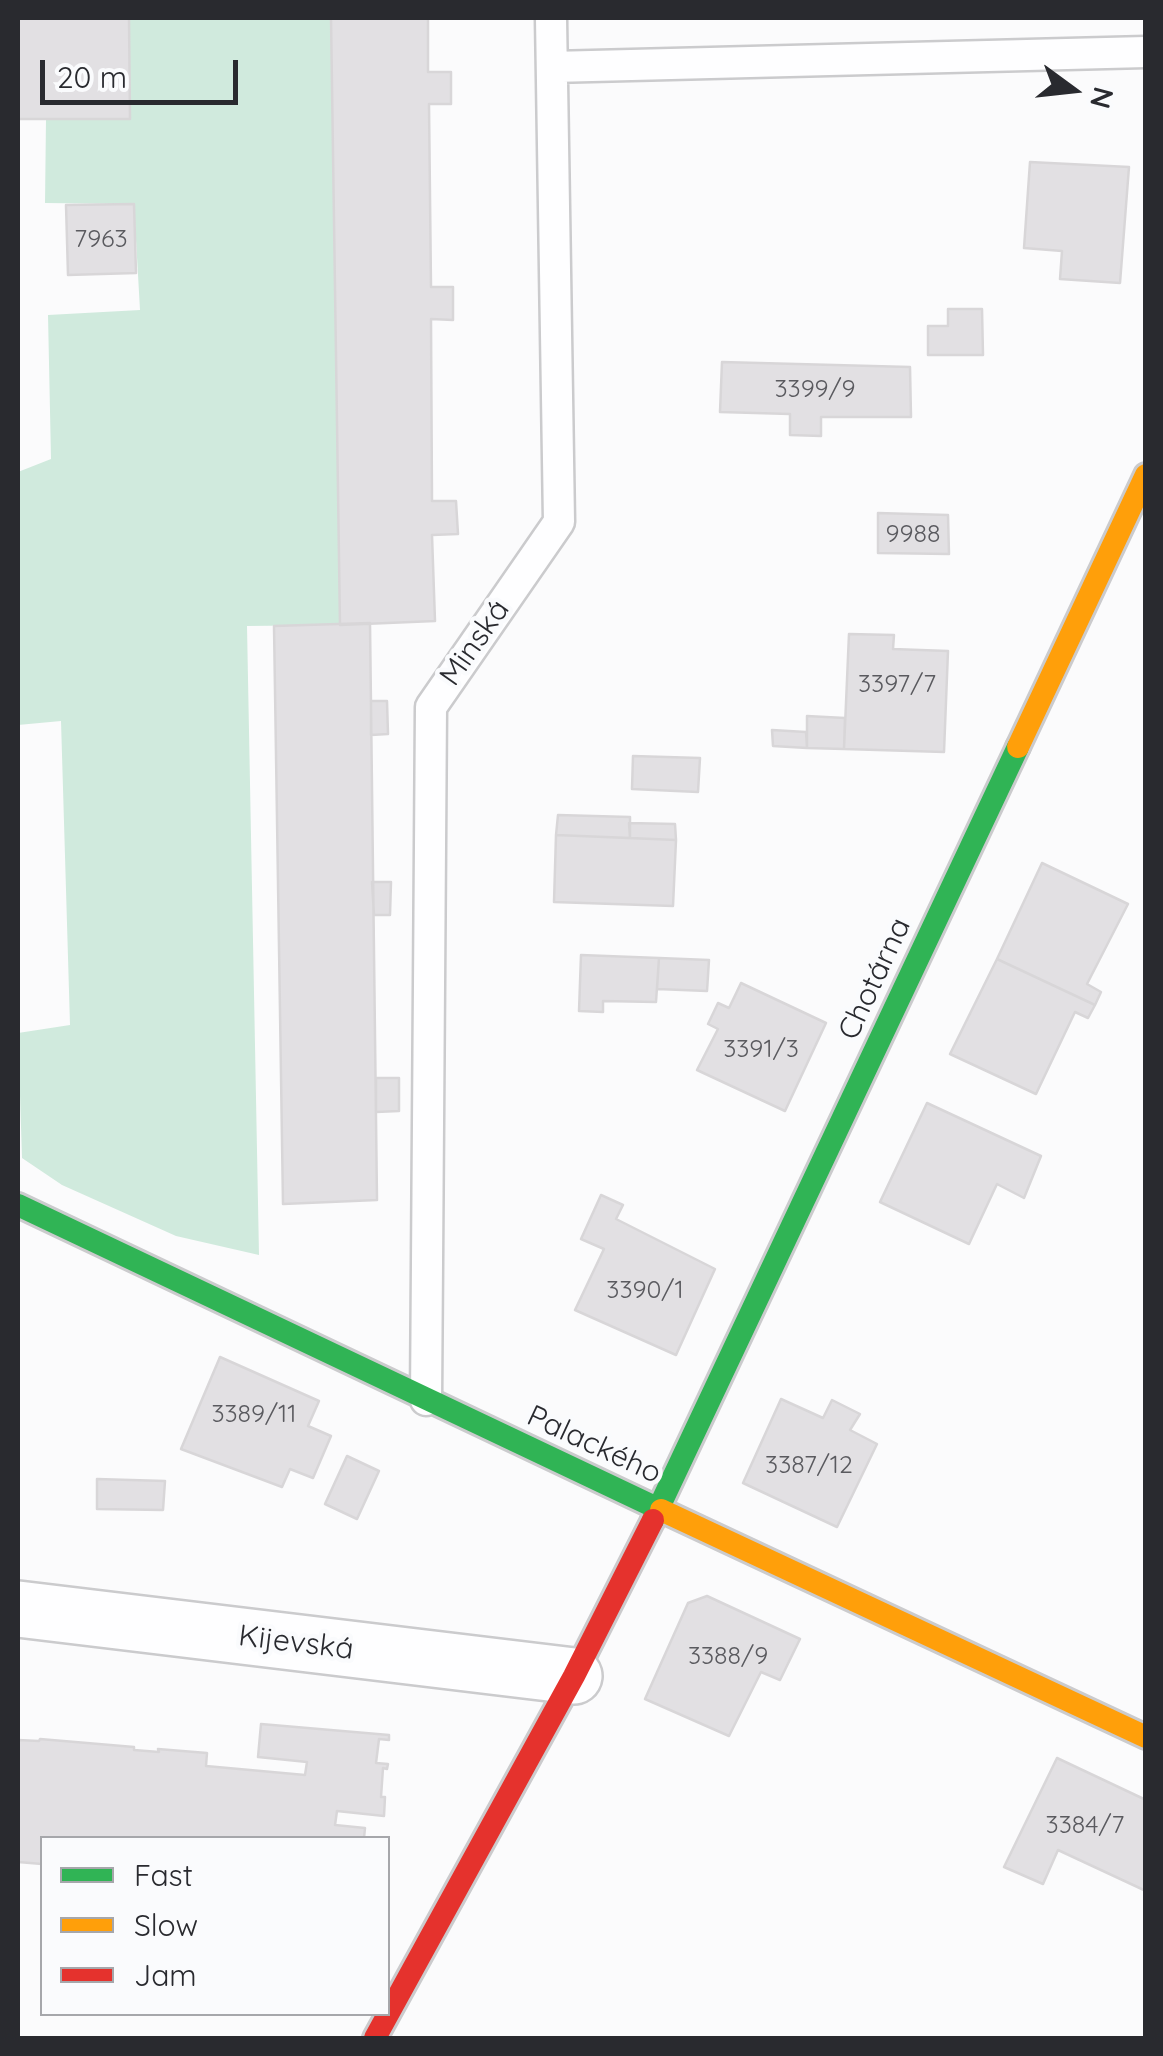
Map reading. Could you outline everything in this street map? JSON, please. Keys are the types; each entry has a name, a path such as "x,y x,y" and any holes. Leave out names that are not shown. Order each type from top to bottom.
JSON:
{"street":[{"name":"Chotárna","path":"658,1509 1146,475"},
{"name":"Palackého","path":"18,1205 1146,1737"},
{"path":"390,2011 574,1676 658,1509"},
{"name":"Kijevská","path":"18,1609 574,1676"},
{"path":"375,2038 387,2016"}],"lane":[{"name":"Minská","path":"426,1400 431,707 559,522 551,18"},
{"path":"552,67 1146,52"}],"green space":[{"path":"129,18 331,18 340,625 247,626 259,1255 176,1236 62,1185 22,1158 18,1033 70,1025 61,721 18,725 18,472 51,459 48,315 140,310 134,204 45,203 46,119 129,119"}],"building":[{"path":"18,18 129,18 130,119 18,119"},
{"path":"331,18 428,18 428,72 451,72 451,104 429,104 431,287 453,287 453,320 431,319 432,501 456,501 458,534 432,535 435,621 340,625"},
{"path":"1030,162 1129,167 1120,283 1060,279 1062,251 1024,248"},
{"path":"134,204 136,273 68,275 66,205"},
{"path":"948,309 982,309 983,355 928,355 928,326 948,326"},
{"path":"722,362 910,367 911,417 821,417 821,436 790,435 790,414 720,412"},
{"path":"878,513 948,515 949,554 878,553"},
{"path":"370,623 377,1200 283,1204 274,626"},
{"path":"849,634 894,635 893,649 948,651 944,752 844,749"},
{"path":"371,701 387,701 388,734 371,735"},
{"path":"807,716 845,718 844,749 807,748"},
{"path":"772,730 806,732 807,748 773,746"},
{"path":"633,756 700,758 698,792 632,789"},
{"path":"558,815 630,817 630,838 556,835"},
{"path":"629,823 675,824 676,840 630,838"},
{"path":"556,835 676,840 673,906 554,902"},
{"path":"1042,863 1128,904 1087,984 1101,992 1095,1005 997,959"},
{"path":"372,882 391,882 390,915 374,915"},
{"path":"581,955 659,958 656,1002 603,1001 603,1012 579,1011"},
{"path":"659,958 709,960 707,991 657,989"},
{"path":"997,959 1095,1005 1088,1018 1075,1012 1036,1094 950,1054"},
{"path":"741,983 826,1023 785,1111 697,1070 718,1029 708,1024 718,1003 729,1008"},
{"path":"376,1078 399,1078 399,1111 376,1112"},
{"path":"927,1103 1041,1156 1024,1198 997,1184 969,1244 880,1202"},
{"path":"601,1195 623,1205 616,1219 715,1269 676,1355 575,1310 604,1249 581,1239"},
{"path":"220,1357 319,1401 308,1426 331,1436 313,1478 290,1469 282,1487 181,1449"},
{"path":"781,1399 823,1418 832,1400 860,1414 850,1430 877,1444 837,1527 743,1483"},
{"path":"347,1456 379,1471 357,1519 325,1504"},
{"path":"97,1479 165,1481 163,1510 97,1509"},
{"path":"707,1596 800,1639 780,1680 761,1672 729,1736 645,1699 688,1603"},
{"path":"261,1724 389,1735 389,1740 379,1739 376,1763 388,1764 387,1769 383,1768 384,1816 337,1811 335,1825 365,1828 364,1836 40,1836 40,1864 18,1862 18,1740 207,1753 206,1766 305,1775 307,1762 258,1757"},
{"path":"1057,1758 1146,1800 1146,1891 1058,1850 1043,1884 1004,1867"}],"traffic: fast":[{"path":"653,1520 1018,747"},
{"path":"18,1205 661,1510"}],"traffic: slow":[{"path":"1018,747 1146,475"},
{"path":"661,1510 1146,1737"}],"traffic: jam":[{"path":"390,2011 574,1676 653,1520"},
{"path":"375,2038 387,2016"}]}
